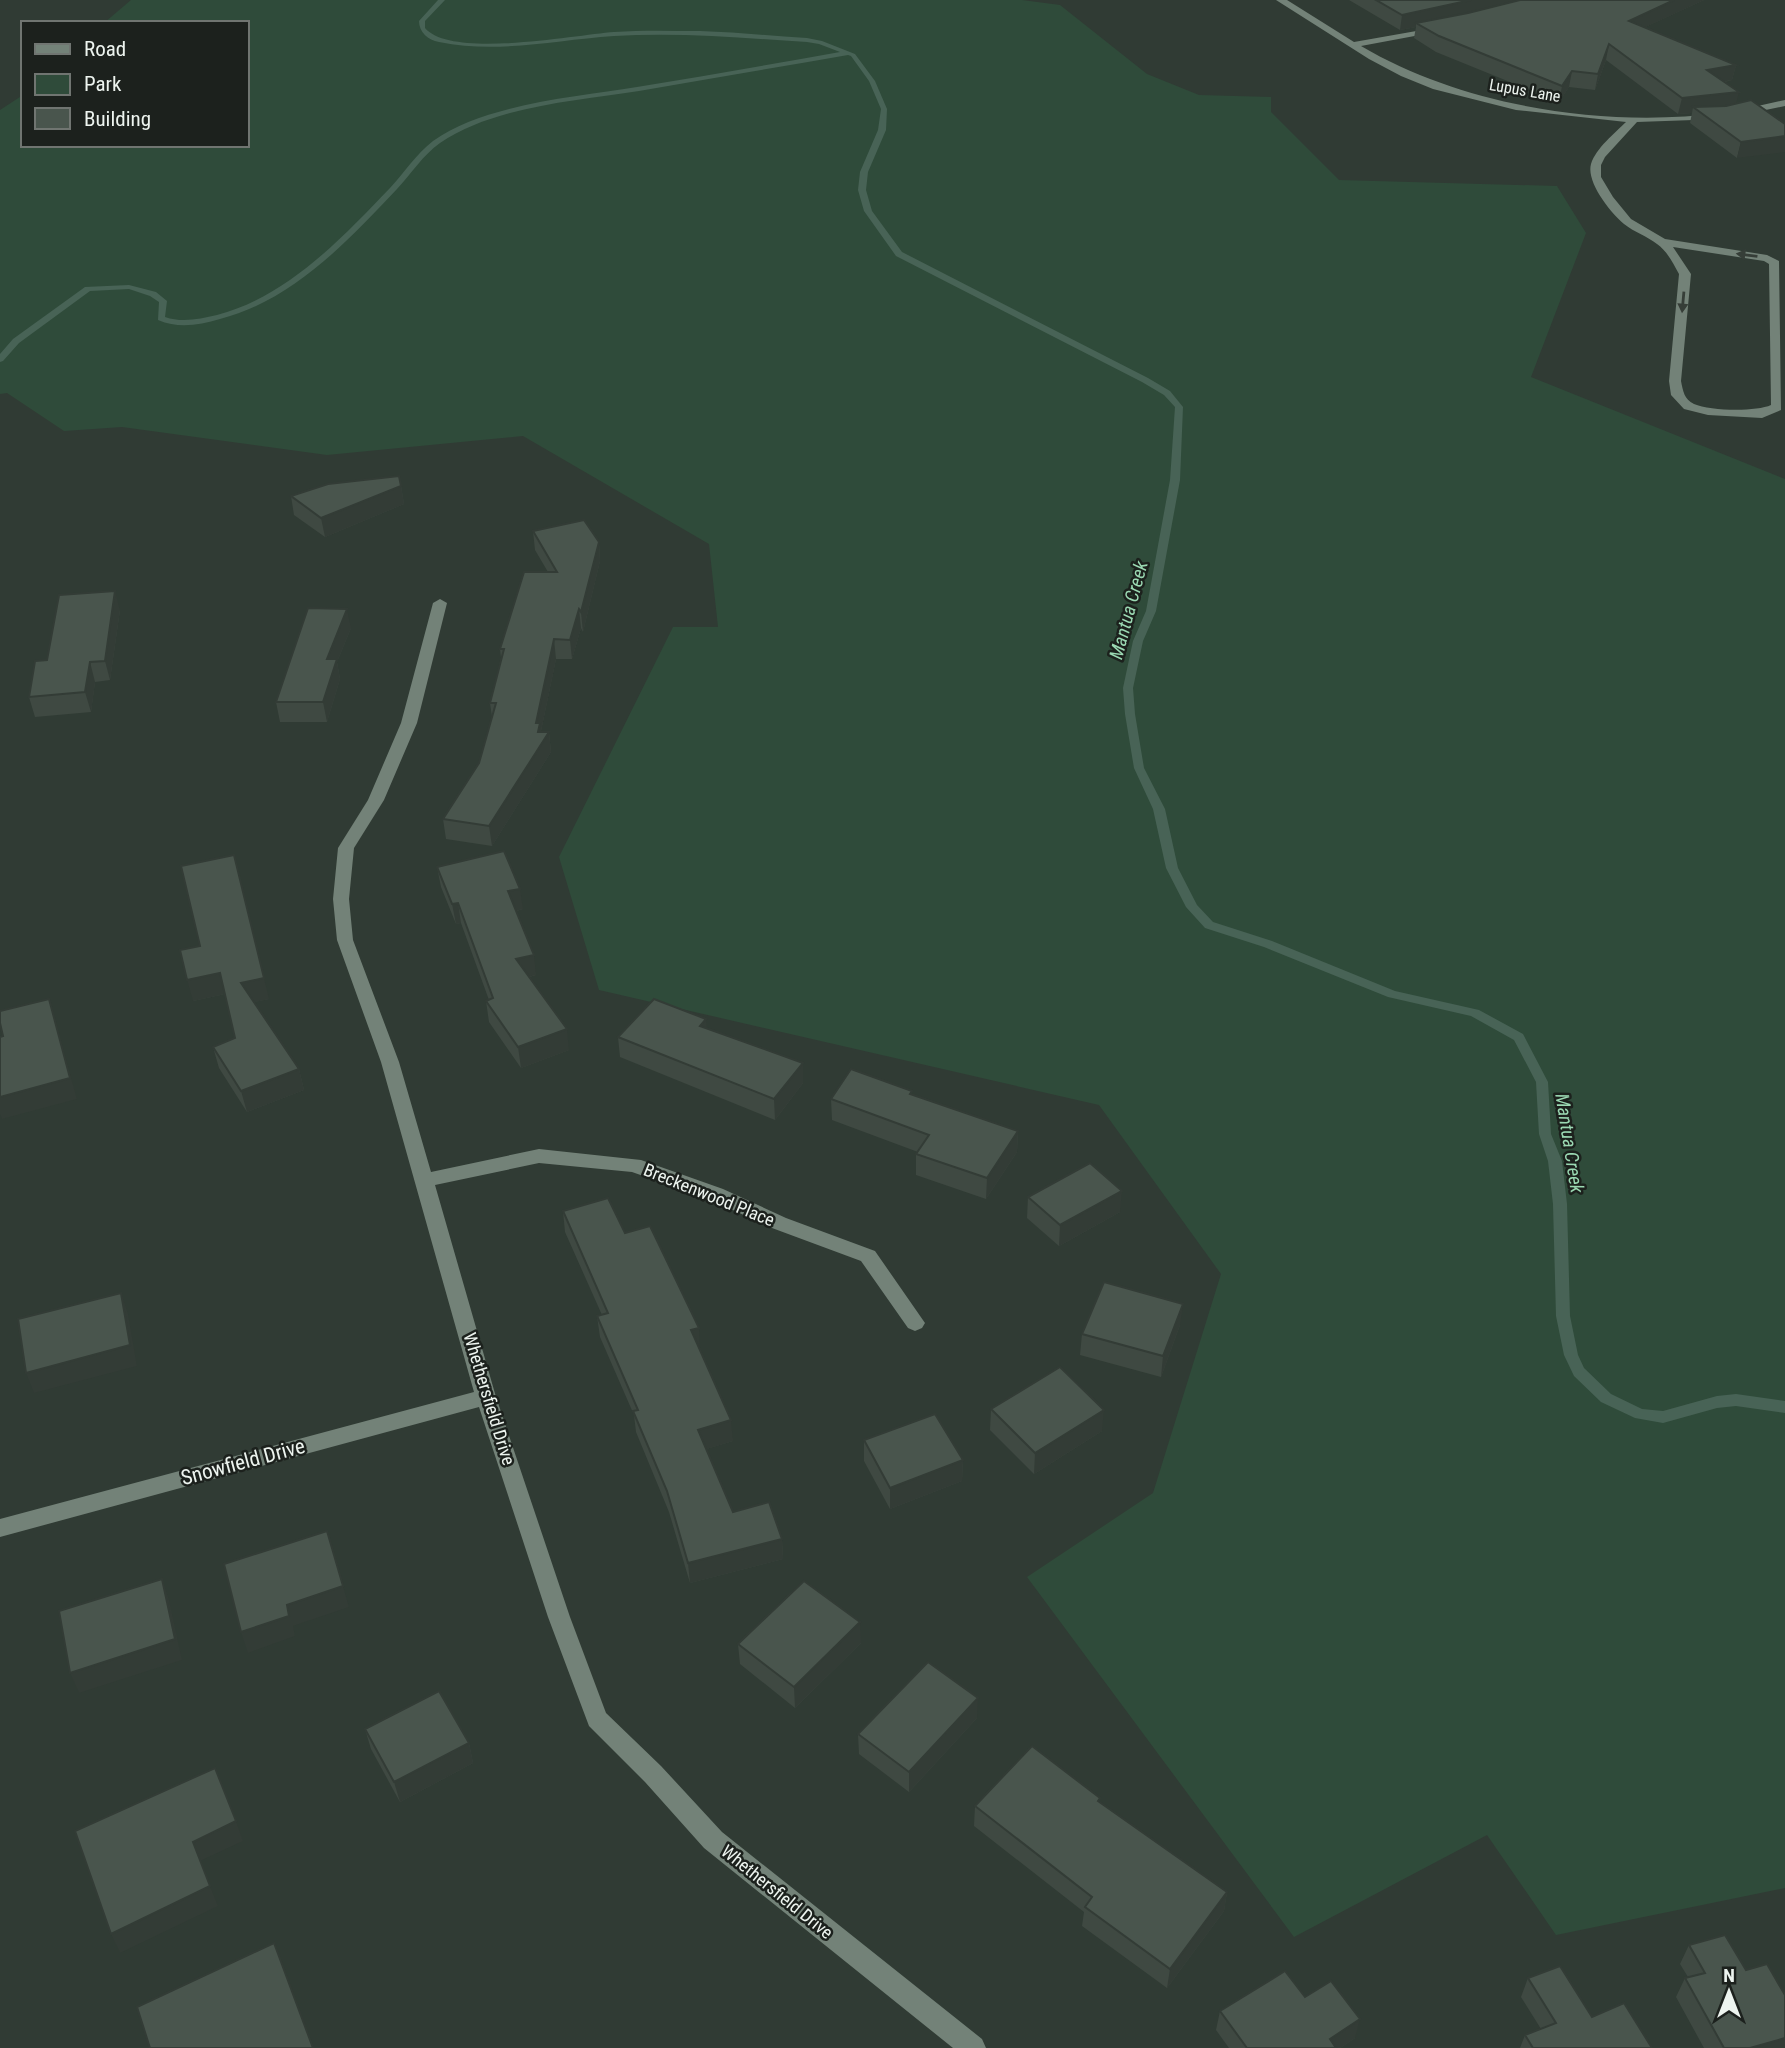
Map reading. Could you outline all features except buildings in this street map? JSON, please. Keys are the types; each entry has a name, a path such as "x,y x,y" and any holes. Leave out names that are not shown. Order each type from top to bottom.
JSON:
{"street":[{"name":"Lupus Lane","path":"1281,0 1405,74 1463,94 1546,111 1635,118 1721,116 1785,103"},
{"path":"1353,45 1443,27"},
{"path":"1635,118 1600,156 1595,165 1596,177 1608,198 1627,221 1662,242 1676,257 1685,274 1675,381 1677,395 1688,406 1741,415 1762,414 1777,407 1775,263 1768,258 1662,242"},
{"name":"Whethersfield Drive","path":"440,603 409,723 376,800 346,848 341,899 345,940 390,1062 486,1397 559,1617 597,1719 713,1840 972,2048"},
{"name":"Breckenwood Place","path":"424,1180 539,1156 634,1165 716,1194 779,1223 867,1256 915,1323"},
{"name":"Snowfield Drive","path":"0,1528 486,1397"}],"green space":[{"path":"131,0 1022,0 1060,5 1147,74 1199,95 1271,97 1271,112 1339,180 1557,186 1586,233 1531,377 1785,479 1785,1888 1556,1935 1487,1835 1294,1937 1027,1577 1153,1493 1221,1274 1099,1105 599,990 559,857 673,627 718,627 709,544 523,436 327,455 122,427 64,431 7,393 0,394 0,110 21,96 21,147 248,147 248,21 106,21"}],"waterway":[{"name":"Mantua Creek","path":"442,0 422,21 422,28 437,40 478,45 533,44 614,34 701,33 807,40 848,53"},
{"path":"0,359 16,341 88,289 129,287 153,294 163,301 161,318 189,323 234,313 260,301 286,286 332,250 437,142 478,121 557,102 848,53"},
{"name":"Mantua Creek","path":"848,53 853,55 872,81 884,109 882,130 864,172 862,190 868,211 899,254 1145,380 1167,393 1179,407 1175,480 1151,611 1138,641 1128,688 1139,768 1159,809 1172,868 1192,907 1209,925 1268,944 1392,994 1475,1013 1519,1037 1542,1082 1545,1134 1555,1161 1560,1204 1563,1316 1571,1355 1579,1372 1606,1398 1640,1414 1663,1417 1717,1402 1736,1400 1785,1407"}]}
